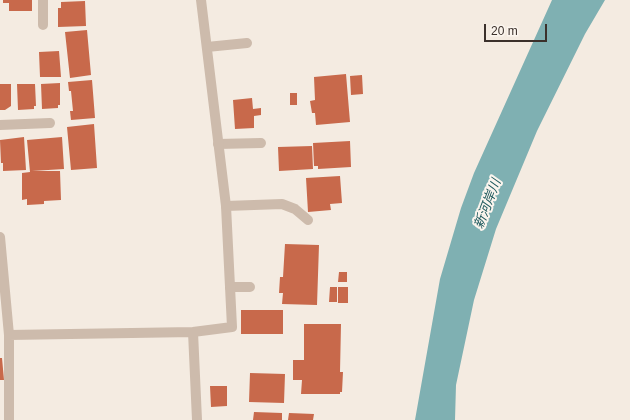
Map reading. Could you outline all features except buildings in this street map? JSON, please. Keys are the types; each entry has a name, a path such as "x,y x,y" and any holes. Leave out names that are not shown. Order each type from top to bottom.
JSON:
{"street":[{"path":"43,0 43,25"},
{"path":"9,335 193,332 232,327 226,206 202,0"},
{"path":"207,46 247,43"},
{"path":"0,125 50,123"},
{"path":"218,144 261,143"},
{"path":"226,206 282,204 295,209 308,220"},
{"path":"0,237 3,287 9,335 4,348 9,420"},
{"path":"230,287 250,287"},
{"path":"193,332 196,420"}],"water":[{"name":"新河岸川","path":"552,0 605,0 585,34 537,131 496,229 474,300 456,385 455,420 415,420 440,279 461,208 474,173"}]}
